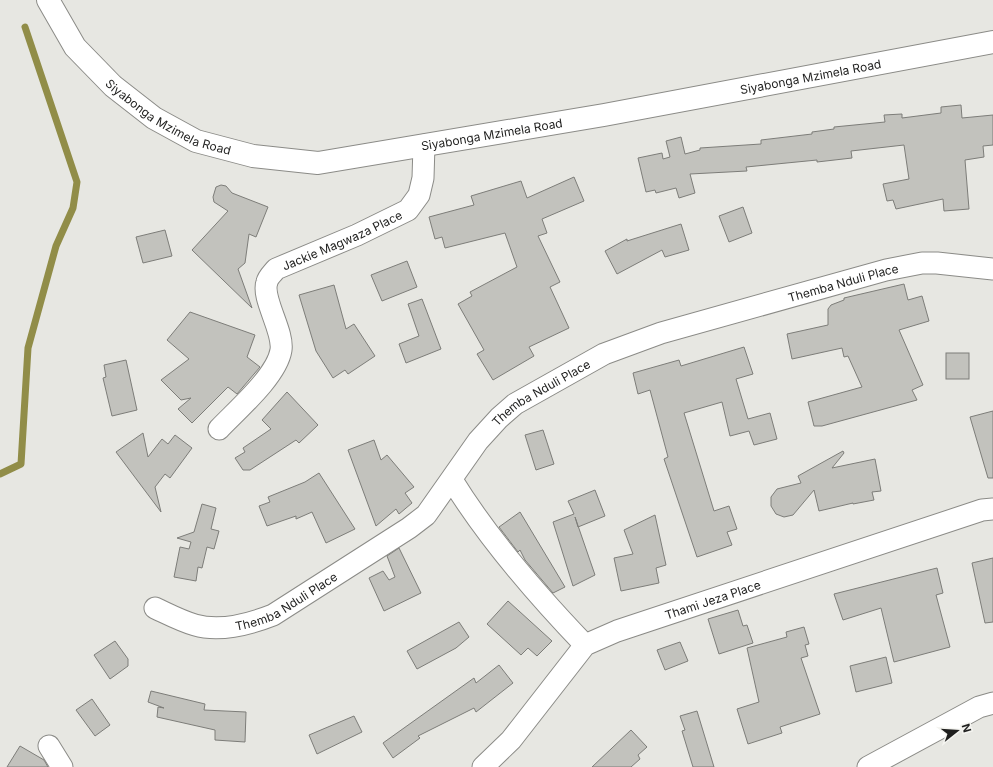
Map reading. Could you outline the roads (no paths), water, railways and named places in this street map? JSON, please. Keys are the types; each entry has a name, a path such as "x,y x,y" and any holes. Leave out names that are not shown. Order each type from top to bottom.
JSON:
{"street":[{"name":"Siyabonga Mzimela Road","path":"48,0 75,47 113,86 154,118 196,141 253,156 318,163 627,111 993,42"},
{"name":"Jackie Magwaza Place","path":"219,429 270,375 279,359 282,344 266,289 270,276 276,269 357,235 408,210 419,196 424,146"},
{"name":"Themba Nduli Place","path":"155,608 197,626 221,627 260,620 273,615 409,528 426,515 478,441 499,418 515,404 604,354 661,334 886,270 922,263 937,263 993,269"},
{"path":"452,480 472,513 537,594 585,645"},
{"name":"Thami Jeza Place","path":"483,767 511,740 585,645 617,631 702,602 982,510 993,509"},
{"path":"868,767 979,707 993,703"},
{"path":"49,746 62,767"}],"waterway":[{"path":"0,474 21,464 28,348 56,246 73,208 77,182 25,27"}]}
